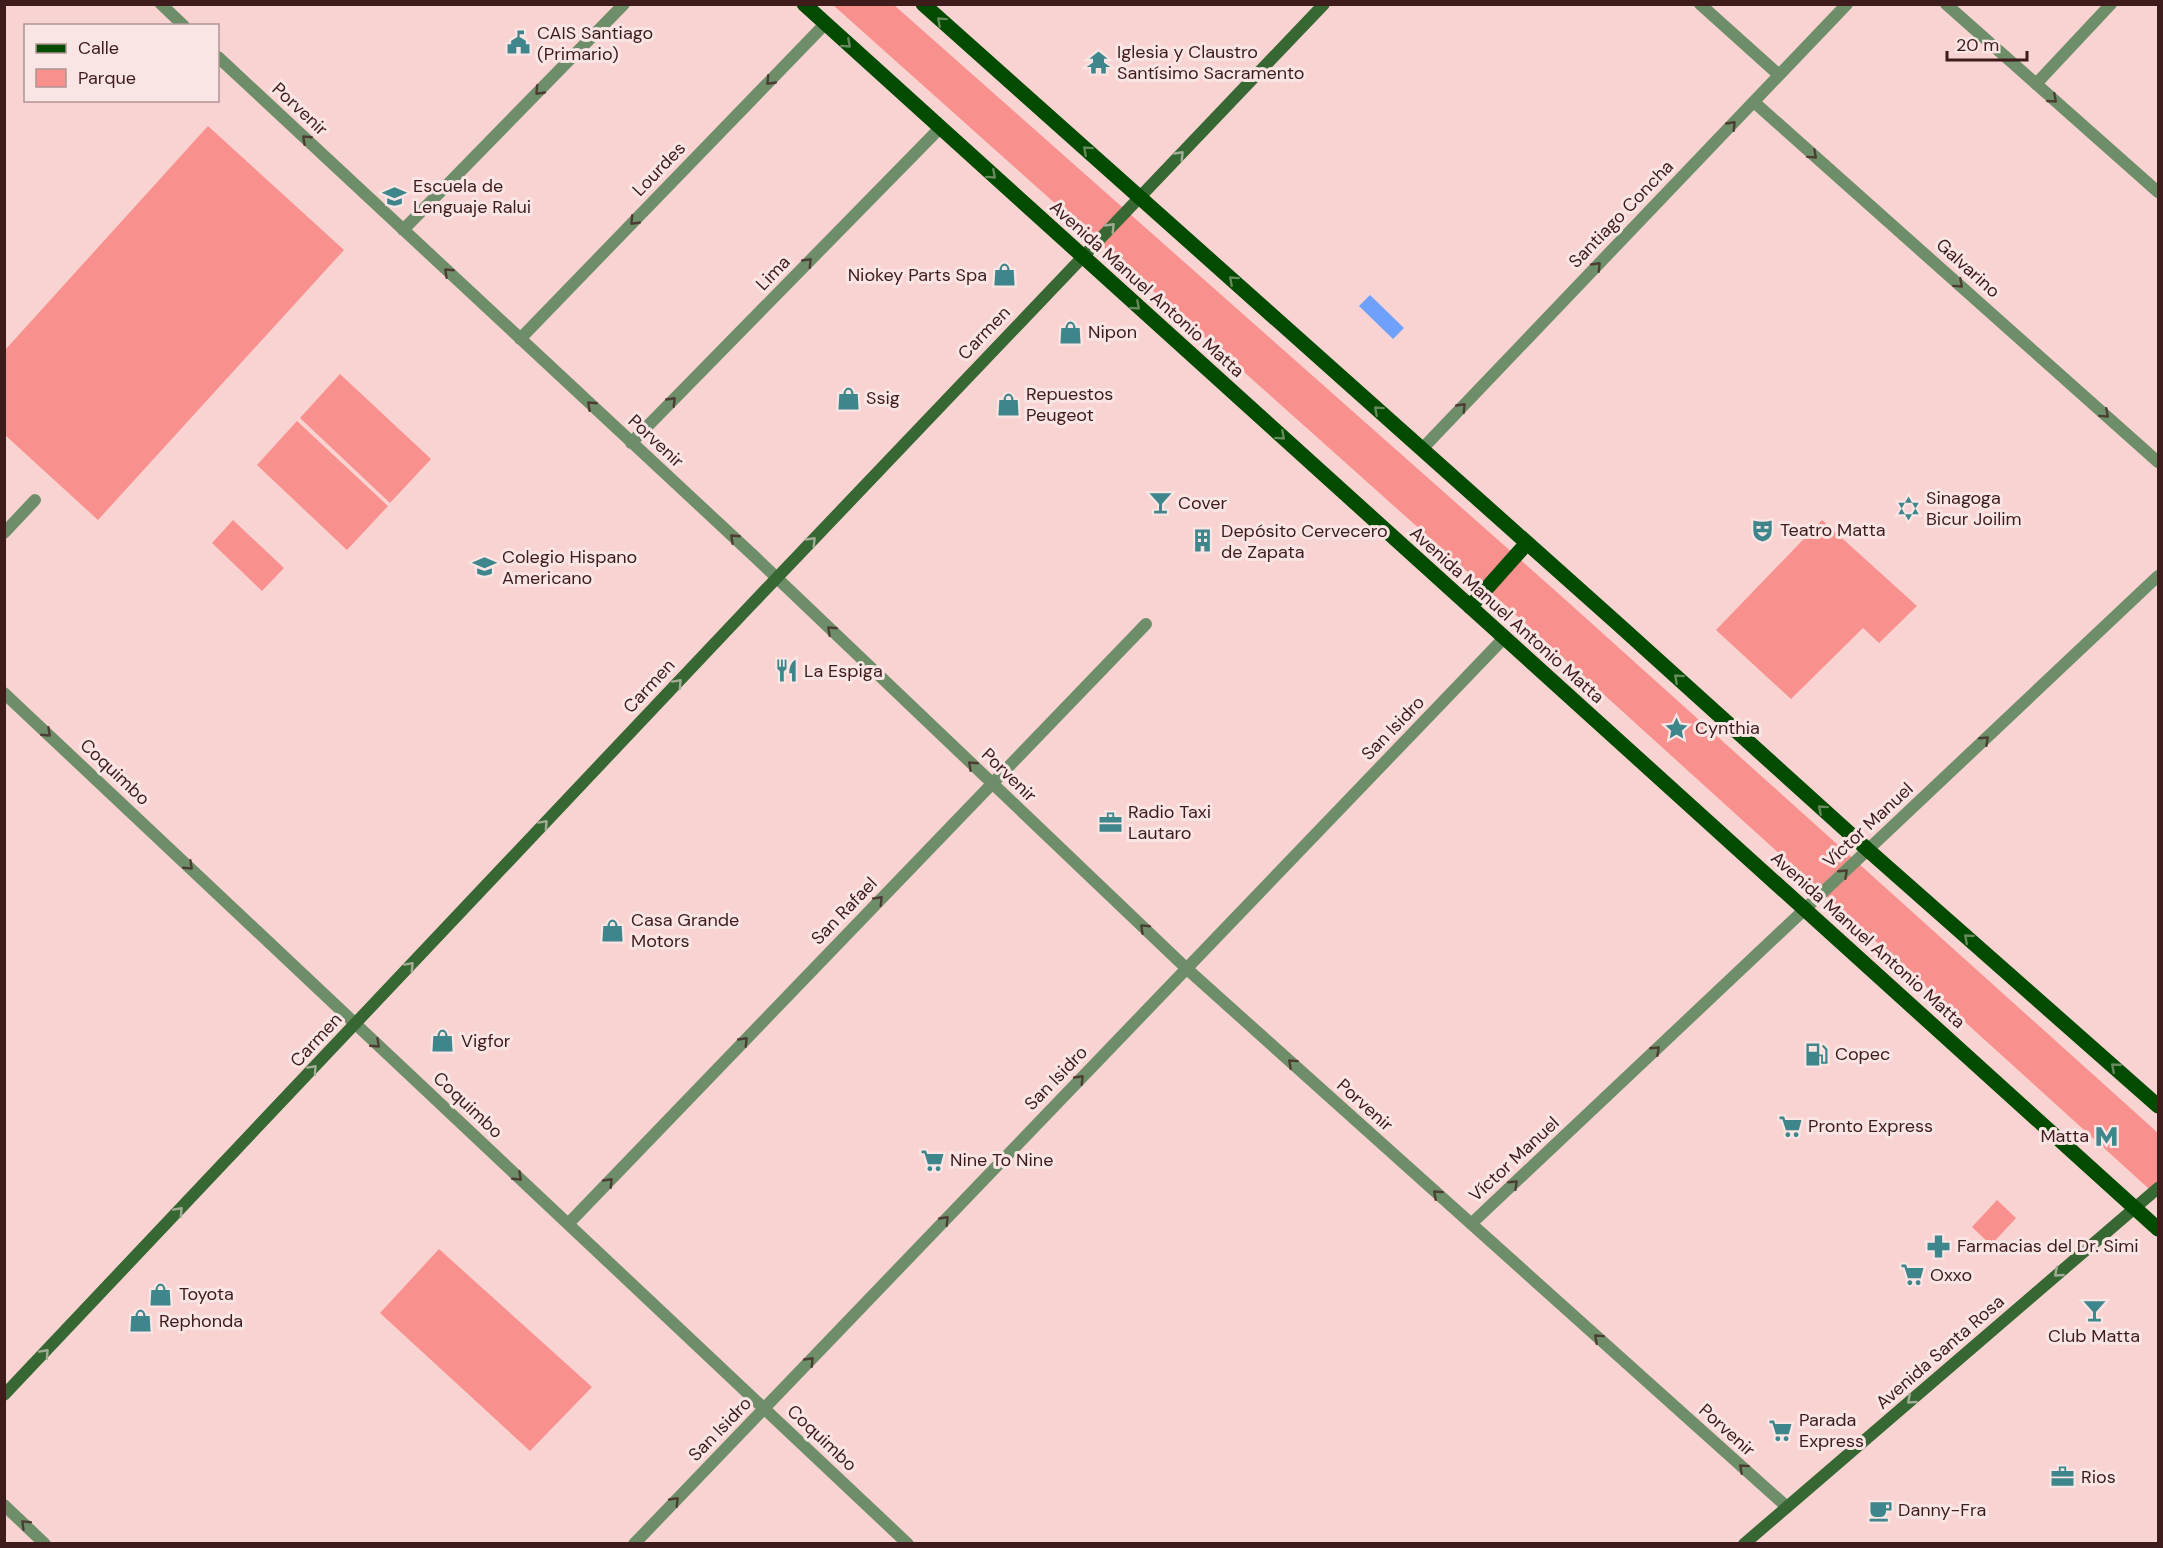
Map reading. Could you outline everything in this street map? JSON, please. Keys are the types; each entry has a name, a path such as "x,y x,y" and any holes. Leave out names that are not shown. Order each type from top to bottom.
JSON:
{"main road":[{"name":"Avenida Manuel Antonio Matta","path":"804,4 2158,1229"},
{"path":"923,4 1868,850 2158,1106"},
{"name":"Carmen","path":"4,1395 776,578 1324,4"},
{"path":"1470,607 1527,543"},
{"name":"Avenida Santa Rosa","path":"1748,1542 2158,1188"}],"street":[{"path":"161,4 182,24"},
{"path":"403,230 624,4"},
{"path":"1700,4 1779,75"},
{"name":"Santiago Concha","path":"1422,449 1847,4"},
{"path":"1946,4 2158,192"},
{"path":"2036,84 2111,4"},
{"name":"Lourdes","path":"520,339 825,24"},
{"name":"Porvenir","path":"219,58 776,578 1186,968 1787,1507"},
{"name":"Galvarino","path":"1754,102 2158,462"},
{"name":"Lima","path":"631,443 940,128"},
{"path":"4,533 35,500"},
{"name":"Víctor Manuel","path":"1471,1224 2158,576"},
{"name":"San Rafael","path":"568,1224 1146,624"},
{"name":"San Isidro","path":"634,1544 1504,638"},
{"name":"Coquimbo","path":"4,693 908,1544"},
{"path":"4,1505 45,1544"}],"green space":[{"path":"833,5 894,5 1559,594 2158,1133 2158,1197 1525,623"},
{"path":"208,126 344,250 98,520 5,435 5,350"},
{"path":"340,374 431,459 390,503 300,418"},
{"path":"297,421 388,506 347,550 257,465"},
{"path":"233,520 284,568 262,591 212,543"},
{"path":"1822,520 1917,606 1879,643 1863,628 1791,699 1716,630"},
{"path":"1997,1200 2016,1218 1991,1245 1972,1227"},
{"path":"439,1249 592,1387 530,1451 380,1313"}],"water":[{"path":"1370,295 1404,328 1393,339 1359,306"}],"place":[{"name":"CAIS Santiago (Primario)","path":"519,43"},
{"name":"Iglesia y Claustro Santísimo Sacramento","path":"1099,62"},
{"name":"Escuela de Lenguaje Ralui","path":"395,196"},
{"name":"Niokey Parts Spa","path":"1005,275"},
{"name":"Nipon","path":"1070,332"},
{"name":"Ssig","path":"848,398"},
{"name":"Repuestos Peugeot","path":"1008,404"},
{"name":"Cover","path":"1160,503"},
{"name":"Sinagoga Bicur Joilim","path":"1908,508"},
{"name":"Teatro Matta","path":"1762,530"},
{"name":"Depósito Cervecero de Zapata","path":"1203,541"},
{"name":"Colegio Hispano Americano","path":"484,567"},
{"name":"La Espiga","path":"786,671"},
{"name":"Cynthia","path":"1677,728"},
{"name":"Radio Taxi Lautaro","path":"1110,822"},
{"name":"Casa Grande Motors","path":"613,930"},
{"name":"Vigfor","path":"443,1041"},
{"name":"Copec","path":"1817,1054"},
{"name":"Pronto Express","path":"1790,1126"},
{"name":"Matta","path":"2107,1136"},
{"name":"Nine To Nine","path":"932,1160"},
{"name":"Farmacias del Dr. Simi","path":"1939,1246"},
{"name":"Oxxo","path":"1912,1275"},
{"name":"Toyota","path":"161,1294"},
{"name":"Club Matta","path":"2094,1310"},
{"name":"Rephonda","path":"141,1321"},
{"name":"Parada Express","path":"1781,1430"},
{"name":"Rios","path":"2063,1477"},
{"name":"Danny-Fra","path":"1880,1510"}]}
